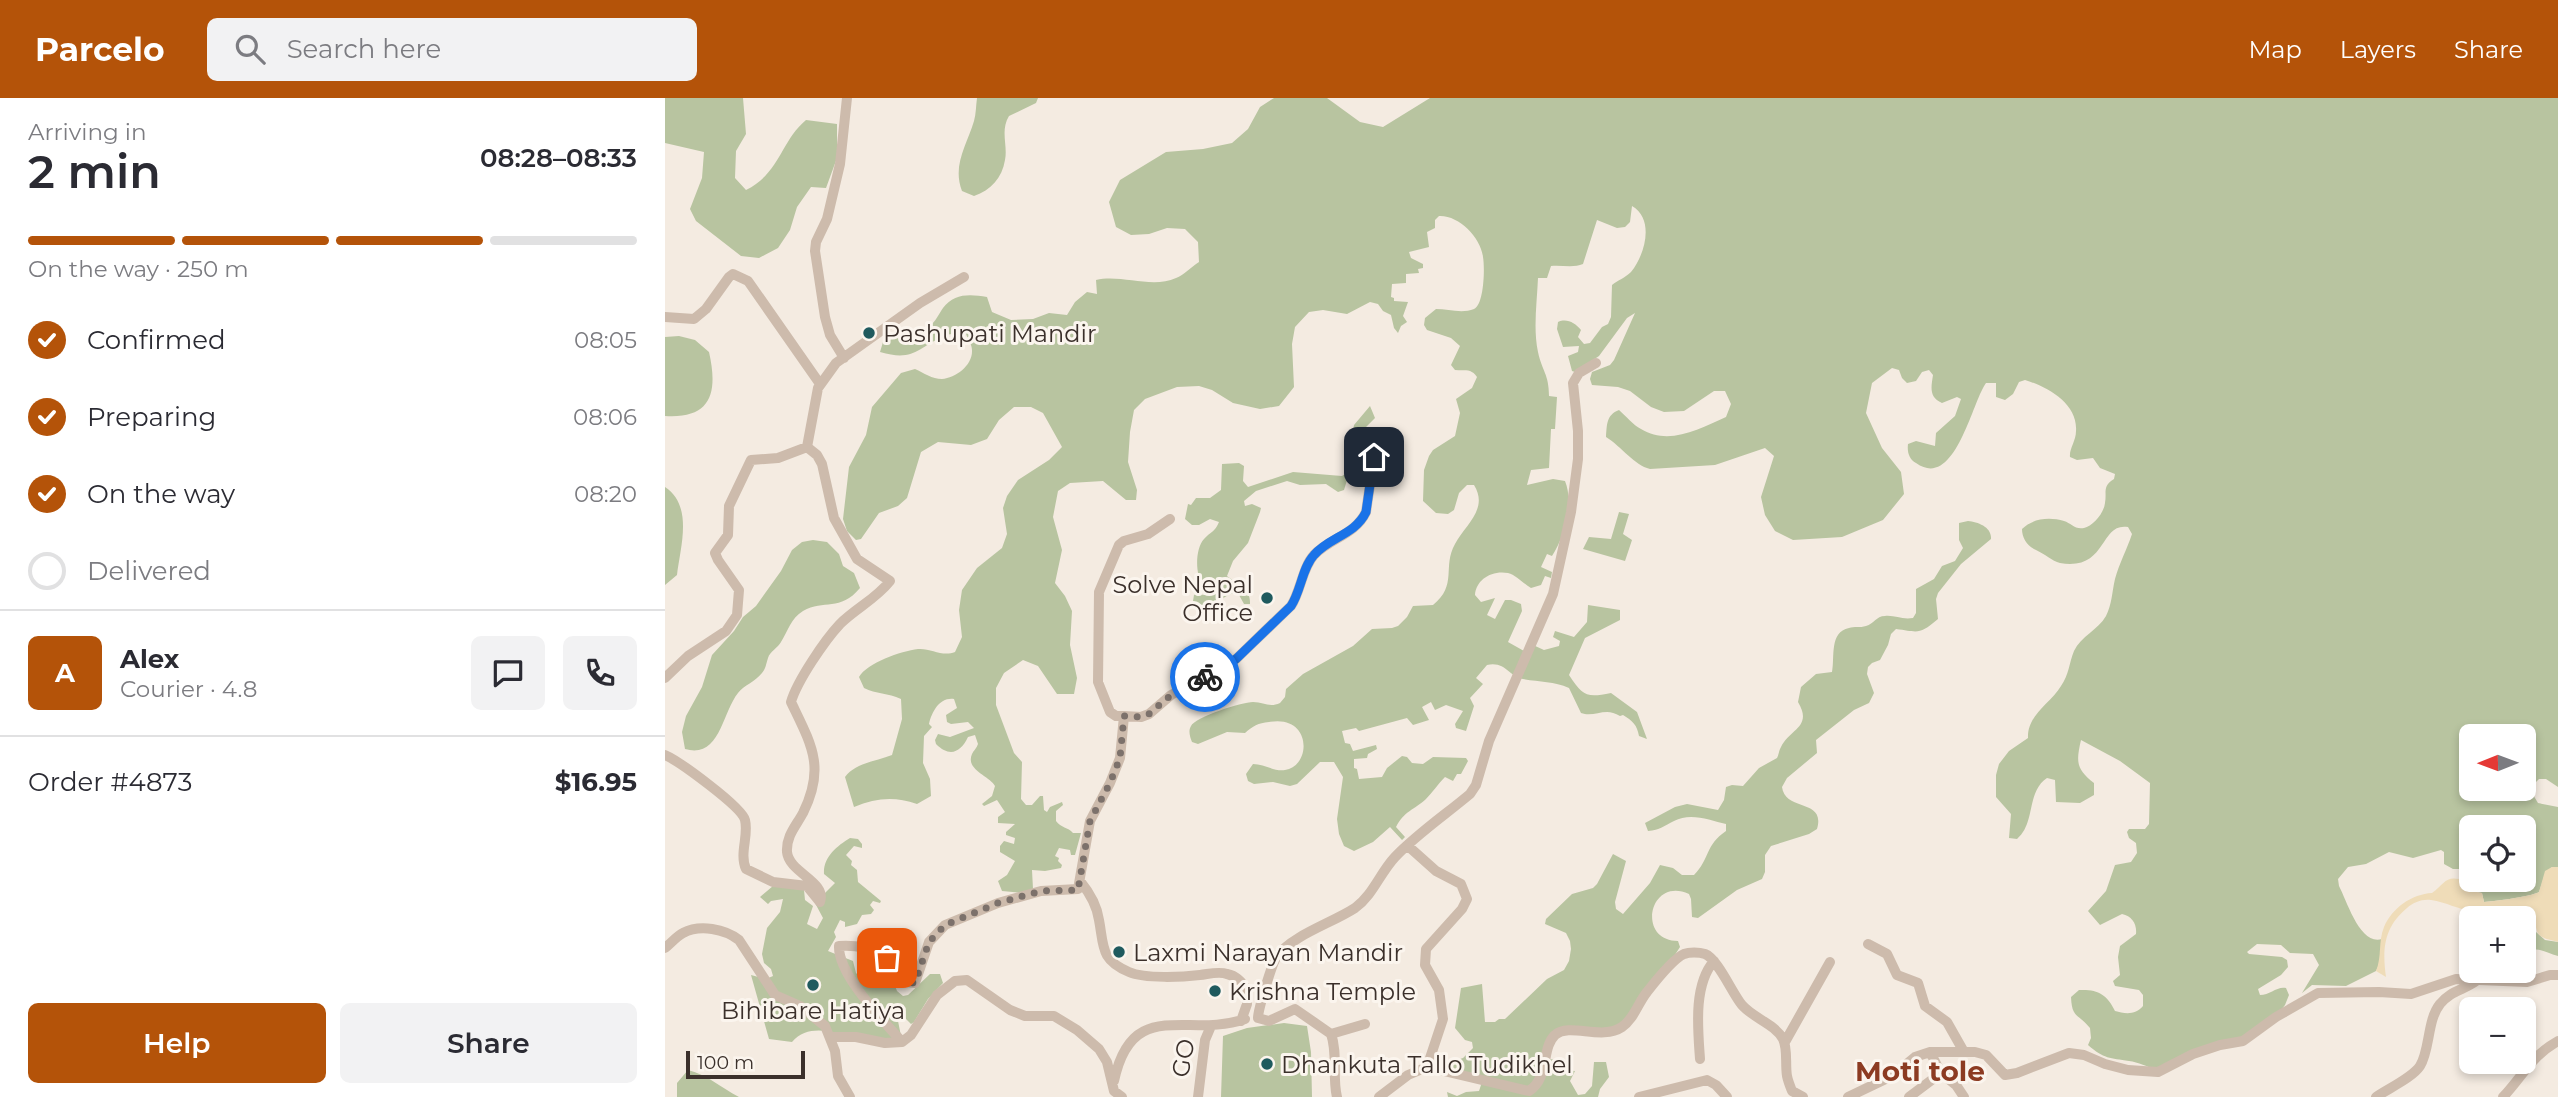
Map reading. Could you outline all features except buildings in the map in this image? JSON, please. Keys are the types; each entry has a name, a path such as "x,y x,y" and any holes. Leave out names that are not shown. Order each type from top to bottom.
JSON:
{"street":[{"path":"844,358 830,335 824,317 815,251 827,219 840,164 847,98"},
{"path":"665,317 694,319 706,309 729,277 733,274 740,275 748,281 820,384"},
{"path":"807,447 820,384 836,363 857,345 964,277"},
{"path":"1337,1097 1333,1081 1334,1045 1331,1034 1307,1019 1299,1010 1288,1011 1269,1021 1258,1018 1269,975 1277,956 1290,944 1357,906 1371,892 1392,860 1476,785 1489,741 1553,594 1571,512 1578,459 1573,383 1579,373 1596,363"},
{"path":"1171,519 1148,534 1119,545 1099,592 1098,682 1110,712 1116,716 1141,717 1149,714 1171,695 1236,659 1291,606 1314,554 1355,528 1363,519 1374,457 1388,433"},
{"path":"665,678 688,656 726,631 737,615 739,590 717,560 715,553 728,534 729,506 751,460 778,458 807,447"},
{"path":"665,755 700,778 743,815 746,829 743,859 746,869 773,882 807,886 820,902 821,894 818,888 792,866 787,849 789,835 803,813 812,790 816,763 806,732 791,702 805,672 840,624 883,590 890,581 857,559 834,518 822,464 817,455 807,447"},
{"path":"902,1042 846,971 839,955 839,946 866,948 887,958 897,965 907,982 915,983 929,942 945,925 998,903 1041,891 1078,890 1090,821 1120,758 1124,716"},
{"path":"1408,846 1436,871 1461,884 1467,899 1462,909 1426,949 1425,965 1439,990 1443,1019 1427,1067"},
{"path":"1080,881 1088,890 1099,918 1105,954 1116,965 1129,973 1140,975 1185,977 1223,973 1233,976 1247,991 1247,1004 1241,1021"},
{"path":"665,948 684,932 713,928 739,940 775,995 800,1006 825,1026 835,1051 838,1076 850,1097"},
{"path":"1868,944 1887,954 1897,975 1919,983 1925,1006 1947,1022 1964,1052"},
{"path":"1379,1097 1408,1075 1427,1067 1529,1091 1539,1083 1551,1041 1556,1034 1566,1031 1605,1033 1626,1025 1647,992 1683,954 1705,954 1714,961 1745,1008 1779,1034 1785,1042"},
{"path":"1700,1059 1700,1003 1709,967 1714,961"},
{"path":"1803,1097 1792,1091 1787,1076 1785,1042 1830,962"},
{"path":"2536,979 2558,975"},
{"path":"1848,1097 1892,1076 1915,1057 1930,1052 1986,1055 2005,1074 2017,1073 2069,1053 2084,1055 2128,1070 2158,1072 2193,1054 2243,1041 2276,1017 2318,993 2411,994 2459,979"},
{"path":"830,1037 856,1037 885,1043 902,1042 911,1035 926,1010 948,985 967,980 1010,1010 1025,1016 1054,1016 1077,1030 1099,1049 1107,1062 1112,1087 1122,1097"},
{"path":"2376,1097 2419,1068 2439,1005 2453,992 2470,983"},
{"path":"1112,1087 1122,1055 1133,1038 1153,1027 1211,1026 1241,1021 1258,1012"},
{"path":"1331,1034 1366,1024"},
{"name":"GO","path":"1198,1097 1205,1040 1211,1026"},
{"path":"2503,1097 2530,1062 2545,1048 2558,1041"},
{"path":"1930,1052 1941,1073 1963,1096"},
{"path":"1909,1097 1941,1073"},
{"path":"1639,1097 1707,1080 1727,1097"}],"green space":[{"path":"665,98 743,98 746,134 736,151 735,178 746,190 758,183 774,166 797,129 806,120 837,124 837,158 826,188 811,187 797,207 790,230 778,248 759,258 741,256 696,221 690,209 702,178 704,152 665,143"},
{"path":"977,98 1038,98 1036,103 1009,116 1005,127 1004,166 990,187 974,196 962,191 959,172 974,121"},
{"path":"1274,98 1327,98 1360,122 1383,127 1430,98 2558,98 2558,787 2546,779 2536,782 2536,724 2459,724 2459,802 2536,802 2536,800 2538,803 2558,807 2558,867 2552,867 2544,877 2539,892 2535,894 2484,902 2482,893 2477,892 2536,892 2536,815 2459,815 2459,869 2444,864 2444,852 2441,850 2413,858 2389,852 2366,864 2348,867 2338,879 2355,921 2367,936 2382,939 2381,961 2376,971 2346,986 2312,985 2302,993 2319,965 2313,954 2290,953 2281,945 2257,944 2247,952 2249,954 2282,957 2287,960 2288,967 2281,975 2258,989 2260,995 2286,988 2289,995 2285,1005 2267,1028 2156,1070 2098,1053 2088,1045 2091,1038 2090,1028 2074,1013 2071,997 2079,990 2091,990 2109,1000 2115,1011 2123,1013 2134,1012 2143,1006 2143,995 2139,990 2115,986 2113,981 2120,975 2120,946 2136,934 2133,921 2122,914 2100,925 2088,911 2106,891 2115,865 2131,862 2137,853 2136,843 2129,838 2127,832 2129,829 2145,829 2149,824 2150,783 2120,761 2081,740 2079,764 2094,783 2094,795 2080,803 2056,802 2055,780 2047,778 2036,791 2027,825 2017,839 2009,838 2011,814 1996,797 1996,775 1999,764 2009,751 2028,738 2035,716 2064,682 2077,646 2106,616 2117,573 2132,534 2128,527 2119,527 2095,554 2076,564 2054,561 2030,546 2024,539 2022,529 2036,521 2047,519 2064,521 2078,528 2087,527 2103,511 2106,487 2115,474 2100,468 2093,458 2077,460 2070,457 2076,431 2072,413 2052,392 2025,380 2019,382 2013,394 2005,400 1996,397 1996,383 1986,383 1952,455 1941,465 1930,468 1916,463 1909,455 1908,444 1916,441 1935,446 1936,433 1955,416 1961,399 1957,397 1942,403 1935,398 1932,388 1933,375 1929,370 1922,372 1916,381 1907,383 1899,370 1892,368 1872,383 1866,413 1882,448 1901,472 1904,494 1883,520 1842,537 1793,540 1775,531 1765,515 1761,497 1774,456 1765,448 1715,465 1650,469 1644,467 1606,437 1608,421 1615,412 1619,410 1635,425 1652,434 1673,436 1695,431 1726,417 1731,404 1725,391 1714,391 1684,411 1664,412 1651,407 1630,391 1592,385 1592,372 1610,365 1614,360 1635,313 1627,318 1599,356 1575,372 1572,371 1568,356 1578,352 1579,346 1563,347 1557,329 1558,322 1568,321 1576,325 1581,330 1578,337 1584,344 1590,343 1602,327 1608,324 1611,317 1612,285 1631,272 1644,247 1644,219 1632,206 1630,222 1625,227 1617,228 1597,220 1583,264 1551,266 1547,278 1538,278 1537,343 1549,396 1557,397 1555,429 1551,429 1549,468 1531,470 1527,485 1553,479 1565,481 1569,499 1561,539 1552,556 1547,554 1541,567 1552,572 1551,578 1545,576 1541,585 1531,588 1511,574 1496,573 1481,581 1475,595 1481,602 1495,598 1487,615 1495,619 1505,600 1521,604 1522,611 1508,642 1524,651 1533,645 1544,650 1559,646 1560,641 1553,637 1555,631 1574,637 1587,622 1588,605 1620,610 1620,620 1585,638 1569,675 1586,694 1611,693 1637,712 1647,739 1639,736 1634,724 1623,715 1610,712 1581,713 1569,688 1518,678 1499,665 1487,665 1476,678 1483,684 1470,698 1474,706 1466,731 1456,728 1455,724 1463,711 1446,705 1435,710 1431,702 1422,707 1429,720 1413,725 1407,718 1359,731 1356,728 1342,731 1345,743 1350,744 1353,751 1376,745 1377,749 1368,754 1367,758 1354,759 1354,768 1357,769 1359,779 1382,777 1387,768 1402,756 1412,763 1423,764 1433,757 1466,758 1468,761 1461,774 1457,774 1453,781 1445,777 1426,799 1402,817 1396,827 1405,837 1402,840 1390,827 1373,842 1354,851 1344,846 1339,834 1337,819 1343,777 1334,762 1320,762 1297,784 1290,786 1273,782 1254,784 1248,781 1246,774 1253,764 1285,770 1300,760 1303,741 1293,726 1283,722 1265,722 1245,733 1227,732 1198,744 1192,742 1190,728 1194,722 1247,703 1280,703 1285,697 1286,689 1303,674 1353,646 1372,629 1398,626 1413,606 1433,605 1445,590 1451,552 1474,516 1479,502 1478,494 1474,485 1467,485 1459,493 1454,510 1448,514 1436,513 1423,501 1424,470 1433,450 1455,436 1460,413 1456,399 1472,388 1477,377 1470,371 1455,370 1451,365 1460,346 1451,338 1427,330 1424,325 1425,318 1436,309 1474,309 1482,294 1484,269 1478,242 1468,229 1454,219 1439,216 1435,220 1435,228 1427,232 1429,247 1409,252 1411,258 1423,264 1423,268 1418,269 1419,273 1406,274 1406,283 1392,284 1391,297 1394,301 1408,302 1403,316 1407,322 1401,326 1398,333 1391,315 1383,311 1378,304 1370,302 1347,314 1323,310 1309,312 1295,327 1292,344 1294,387 1279,406 1260,409 1233,403 1212,390 1199,386 1177,387 1145,399 1134,410 1130,432 1128,462 1137,490 1136,500 1126,500 1103,481 1070,483 1058,491 1053,517 1062,550 1055,583 1072,611 1070,645 1077,678 1074,694 1057,694 1038,666 1023,660 1004,673 996,688 996,705 1014,753 1022,762 1021,799 1026,805 1032,805 1043,796 1044,810 1047,812 1050,807 1062,802 1063,805 1056,811 1056,821 1073,833 1081,833 1075,855 1071,855 1070,850 1059,848 1055,856 1059,858 1061,868 1032,870 1033,889 1024,893 1002,891 998,881 1007,875 1015,861 1000,852 1000,846 1004,841 1014,844 1015,838 1006,835 1006,832 1015,824 998,823 998,817 1005,812 997,800 984,806 982,804 992,796 995,786 972,764 972,754 978,744 975,735 968,737 955,751 946,751 936,744 938,734 950,737 974,728 968,722 947,722 946,715 957,708 954,699 945,700 937,706 929,724 932,727 924,736 923,763 930,779 931,796 917,804 885,799 854,807 845,777 860,765 892,755 902,719 901,699 864,688 859,677 869,667 903,652 918,649 946,654 955,652 962,637 959,610 962,590 977,568 1002,548 1007,534 1003,508 1007,496 1018,480 1049,460 1062,447 1043,413 1031,407 1014,407 999,420 987,439 971,445 938,442 921,452 907,498 898,506 879,513 861,539 856,540 847,531 843,519 849,467 866,435 872,407 901,373 915,369 935,378 947,378 963,370 972,356 966,334 946,335 915,352 901,355 880,352 883,342 930,326 947,303 957,297 987,297 992,312 1011,320 1033,319 1049,313 1067,315 1075,302 1087,292 1097,294 1096,280 1157,282 1182,275 1199,262 1198,242 1185,229 1167,228 1149,234 1131,235 1116,227 1109,202 1120,180 1166,152 1232,143 1248,129 1260,107"},
{"path":"679,336 695,340 709,352 713,379 711,391 702,408 693,413 665,416 665,337"},
{"path":"1370,406 1375,418 1362,431 1344,490 1338,492 1326,484 1300,485 1287,481 1256,491 1244,501 1245,506 1252,504 1261,508 1248,543 1233,561 1227,576 1246,590 1250,604 1244,604 1239,595 1234,593 1216,604 1207,606 1193,601 1196,594 1214,595 1223,586 1222,580 1203,584 1197,568 1201,543 1219,522 1210,519 1199,525 1192,525 1185,519 1188,504 1191,505 1196,498 1210,498 1221,490 1222,464 1239,463 1244,466 1243,481 1248,487 1293,472 1342,476 1345,474 1354,425"},
{"path":"665,487 680,505 683,528 677,575 665,585"},
{"path":"1619,512 1629,514 1623,534 1632,540 1625,561 1583,549 1589,537 1611,539"},
{"path":"1968,521 1987,528 1991,539 1961,564 1938,593 1938,619 1922,630 1896,629 1891,634 1880,660 1868,667 1867,674 1874,693 1869,703 1854,710 1816,740 1817,753 1787,778 1782,787 1790,800 1816,813 1817,829 1771,846 1765,855 1765,872 1762,879 1737,890 1698,918 1692,917 1689,894 1675,891 1665,894 1657,901 1652,921 1656,931 1665,938 1678,941 1680,947 1633,1020 1611,1031 1557,1030 1547,1059 1563,1060 1564,1070 1575,1071 1570,1081 1578,1095 1585,1094 1592,1086 1594,1062 1606,1062 1609,1077 1600,1089 1598,1097 1448,1097 1447,1092 1457,1096 1479,1091 1481,1085 1480,1078 1450,1070 1454,1061 1463,1058 1473,1048 1472,1042 1465,1040 1455,1028 1461,988 1482,984 1485,1022 1495,1022 1505,1019 1547,979 1564,970 1569,961 1570,941 1566,933 1545,924 1546,919 1572,894 1593,888 1613,854 1626,861 1615,902 1616,909 1623,914 1650,883 1660,865 1673,868 1682,875 1694,875 1714,842 1726,831 1726,824 1687,817 1648,831 1645,823 1675,807 1687,804 1718,810 1724,800 1726,787 1743,786 1759,768 1777,758 1780,748 1802,722 1802,710 1798,702 1801,687 1816,674 1832,672 1838,634 1849,628 1869,625 1882,616 1913,618 1916,613 1916,589 1934,579 1942,566 1955,561 1963,548 1959,540 1959,523"},
{"path":"802,542 827,542 839,554 843,566 854,573 860,588 839,603 818,606 799,614 769,656 762,673 738,693 713,741 697,750 685,749 682,732 686,716 702,687 712,655 743,617 756,606 781,571 792,550"},
{"path":"850,838 858,839 862,844 862,848 854,846 846,855 857,870 858,882 881,901 873,901 870,905 874,910 871,914 862,915 857,924 845,927 845,922 840,920 834,932 836,937 828,951 853,961 856,973 868,985 874,980 880,985 890,973 897,991 903,996 908,995 930,974 940,974 943,983 928,999 914,1022 911,1024 903,1016 898,1021 901,1036 895,1038 873,1041 836,1032 812,1031 801,1034 792,1042 769,1039 751,975 766,979 773,976 771,969 764,963 762,954 767,928 780,912 783,899 768,904 760,897 773,886 804,890 805,900 813,906 807,924 817,929 823,918 815,903 835,883 824,874 826,862 836,848"},
{"path":"2536,932 2545,940 2558,942 2558,956 2537,950"},
{"name":"Dhankuta Tallo Tudikhel","path":"1284,1023 1307,1026 1311,1052 1312,1097 1221,1097 1223,1036 1247,1028"},
{"path":"688,1070 708,1078 739,1097 677,1097 677,1083"}],"sand":[{"path":"2558,867 2558,942 2546,939 2537,932 2536,906 2459,908 2424,900 2410,906 2393,923 2386,939 2386,977 2376,971 2384,927 2397,908 2410,899 2432,893 2450,879 2459,880 2459,892 2482,893 2484,902 2528,896 2539,892 2545,871"}],"way so far":[{"path":"887,958 897,965 907,982 915,983 925,949 945,925 998,903 1041,891 1078,890 1090,821 1120,758 1124,716 1141,717 1149,714 1171,695 1205,677"}],"place":[{"name":"Pashupati Mandir","path":"869,333"},
{"name":"Solve Nepal Office","path":"1267,598"},
{"name":"Laxmi Narayan Mandir","path":"1119,952"},
{"name":"Bihibare Hatiya","path":"813,985"},
{"name":"Krishna Temple","path":"1215,991"},
{"name":"Dhankuta Tallo Tudikhel","path":"1267,1064"}],"district":[{"name":"Moti tole","path":"1920,1071"}],"route":[{"path":"1205,677 1236,659 1291,606 1314,554 1355,528 1363,519 1374,457"}]}
